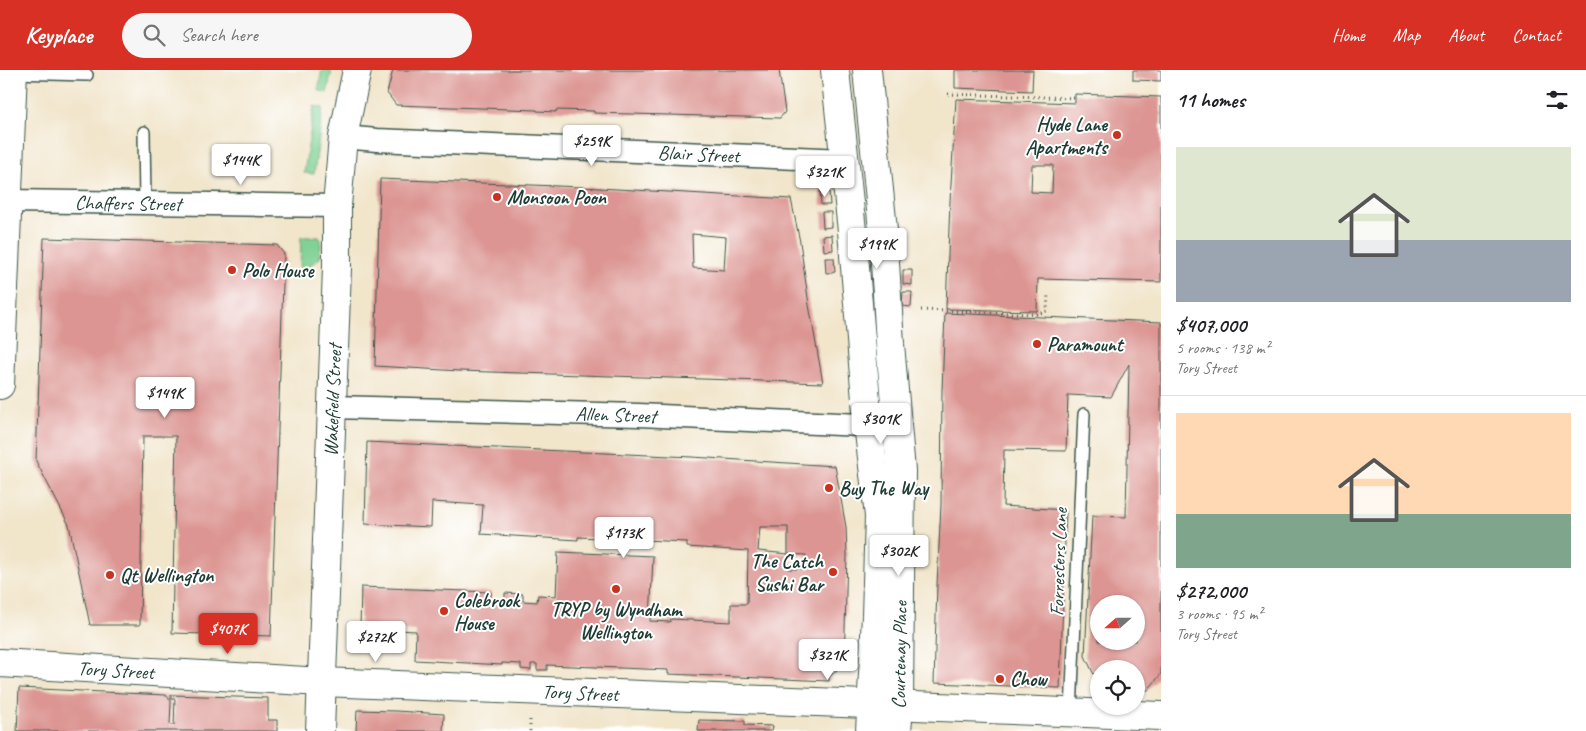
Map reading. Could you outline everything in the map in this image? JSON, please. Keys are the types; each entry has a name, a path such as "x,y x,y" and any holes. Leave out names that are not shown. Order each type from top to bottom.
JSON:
{"street":[{"name":"Wakefield Street","path":"320,731 332,407 337,206 343,136 357,70"},
{"name":"Courtenay Place","path":"835,70 845,160 868,424 879,516 870,731"},
{"name":"Courtenay Place","path":"867,70 883,230 890,344 901,471 898,718"},
{"path":"0,385 13,72"},
{"name":"Blair Street","path":"343,136 377,140 845,160"},
{"name":"Chaffers Street","path":"8,201 337,206"},
{"name":"Allen Street","path":"332,407 639,415 868,424 898,428"},
{"name":"Tory Street","path":"0,663 322,682 872,704 898,718 1071,712 1111,719 1161,716"}],"lane":[{"path":"13,72 87,75"},
{"path":"144,132 145,203"},
{"name":"Forresters Lane","path":"1071,712 1084,414"}],"path":[{"path":"948,94 1075,98"},
{"path":"921,310 1036,314 1047,311 1048,293"},
{"path":"530,720 530,731"}],"green space":[{"path":"322,70 332,70 327,93 318,90"},
{"path":"314,106 323,108 314,174 304,173"},
{"path":"301,237 319,237 321,240 320,258 300,272"}],"building":[{"path":"393,70 779,70 785,112 780,118 594,113 594,111 556,110 556,112 396,105 387,93"},
{"path":"955,70 1033,70 1032,91 955,88"},
{"path":"1133,70 1161,70 1161,81 1133,80"},
{"path":"1075,94 1161,97 1161,282 1038,279 1037,311 946,309 956,99 1075,103","holes":["1032,165 1053,165 1052,193 1031,192"]},
{"path":"380,179 582,187 791,199 823,383 460,371 375,366","holes":["692,234 726,237 724,270 693,268"]},
{"path":"829,190 830,205 821,205 820,191"},
{"path":"822,212 831,212 831,227 823,228"},
{"path":"832,235 833,250 824,251 823,236"},
{"path":"44,238 277,245 284,254 271,636 172,633 176,436 143,436 140,625 90,625 69,525 36,461"},
{"path":"825,258 834,258 835,272 826,273"},
{"path":"903,270 912,270 912,285 903,284"},
{"path":"903,292 912,292 911,307 902,306"},
{"path":"945,313 1161,322 1161,674 1148,690 1145,690 1145,660 1090,660 1090,666 1085,656 1092,516 1126,517 1129,364 1111,397 1068,395 1066,451 1004,450 1003,506 1066,510 1060,688 934,683 941,505"},
{"path":"367,442 692,457 835,466 846,527 844,667 840,667 829,677 829,681 668,674 668,670 547,665 547,670 537,670 537,664 531,664 531,670 521,669 521,664 502,663 502,665 415,660 416,631 360,628 361,587 491,592 491,599 505,600 505,593 523,594 523,601 537,602 538,595 556,596 558,552 653,556 650,621 670,622 671,619 731,622 731,604 747,604 748,551 687,547 687,542 578,537 578,540 481,534 483,505 432,502 431,527 365,524","holes":["760,527 788,527 788,554 758,551","788,554 806,555 806,569 788,569"]},
{"path":"19,688 166,695 171,701 170,725 174,725 175,699 171,699 171,695 268,698 268,720 277,720 277,731 17,731"},
{"path":"357,710 444,714 443,731 356,731"},
{"path":"699,720 745,721 745,725 773,726 772,731 698,731"}],"place":[{"name":"Hyde Lane Apartments","path":"1117,135"},
{"name":"Monsoon Poon","path":"497,197"},
{"name":"Polo House","path":"232,270"},
{"name":"Paramount","path":"1037,344"},
{"name":"Buy The Way","path":"829,488"},
{"name":"The Catch Sushi Bar","path":"833,572"},
{"name":"Qt Wellington","path":"110,575"},
{"name":"TRYP by Wyndham Wellington","path":"616,589"},
{"name":"Colebrook House","path":"444,611"},
{"name":"Chow","path":"1000,679"}]}
